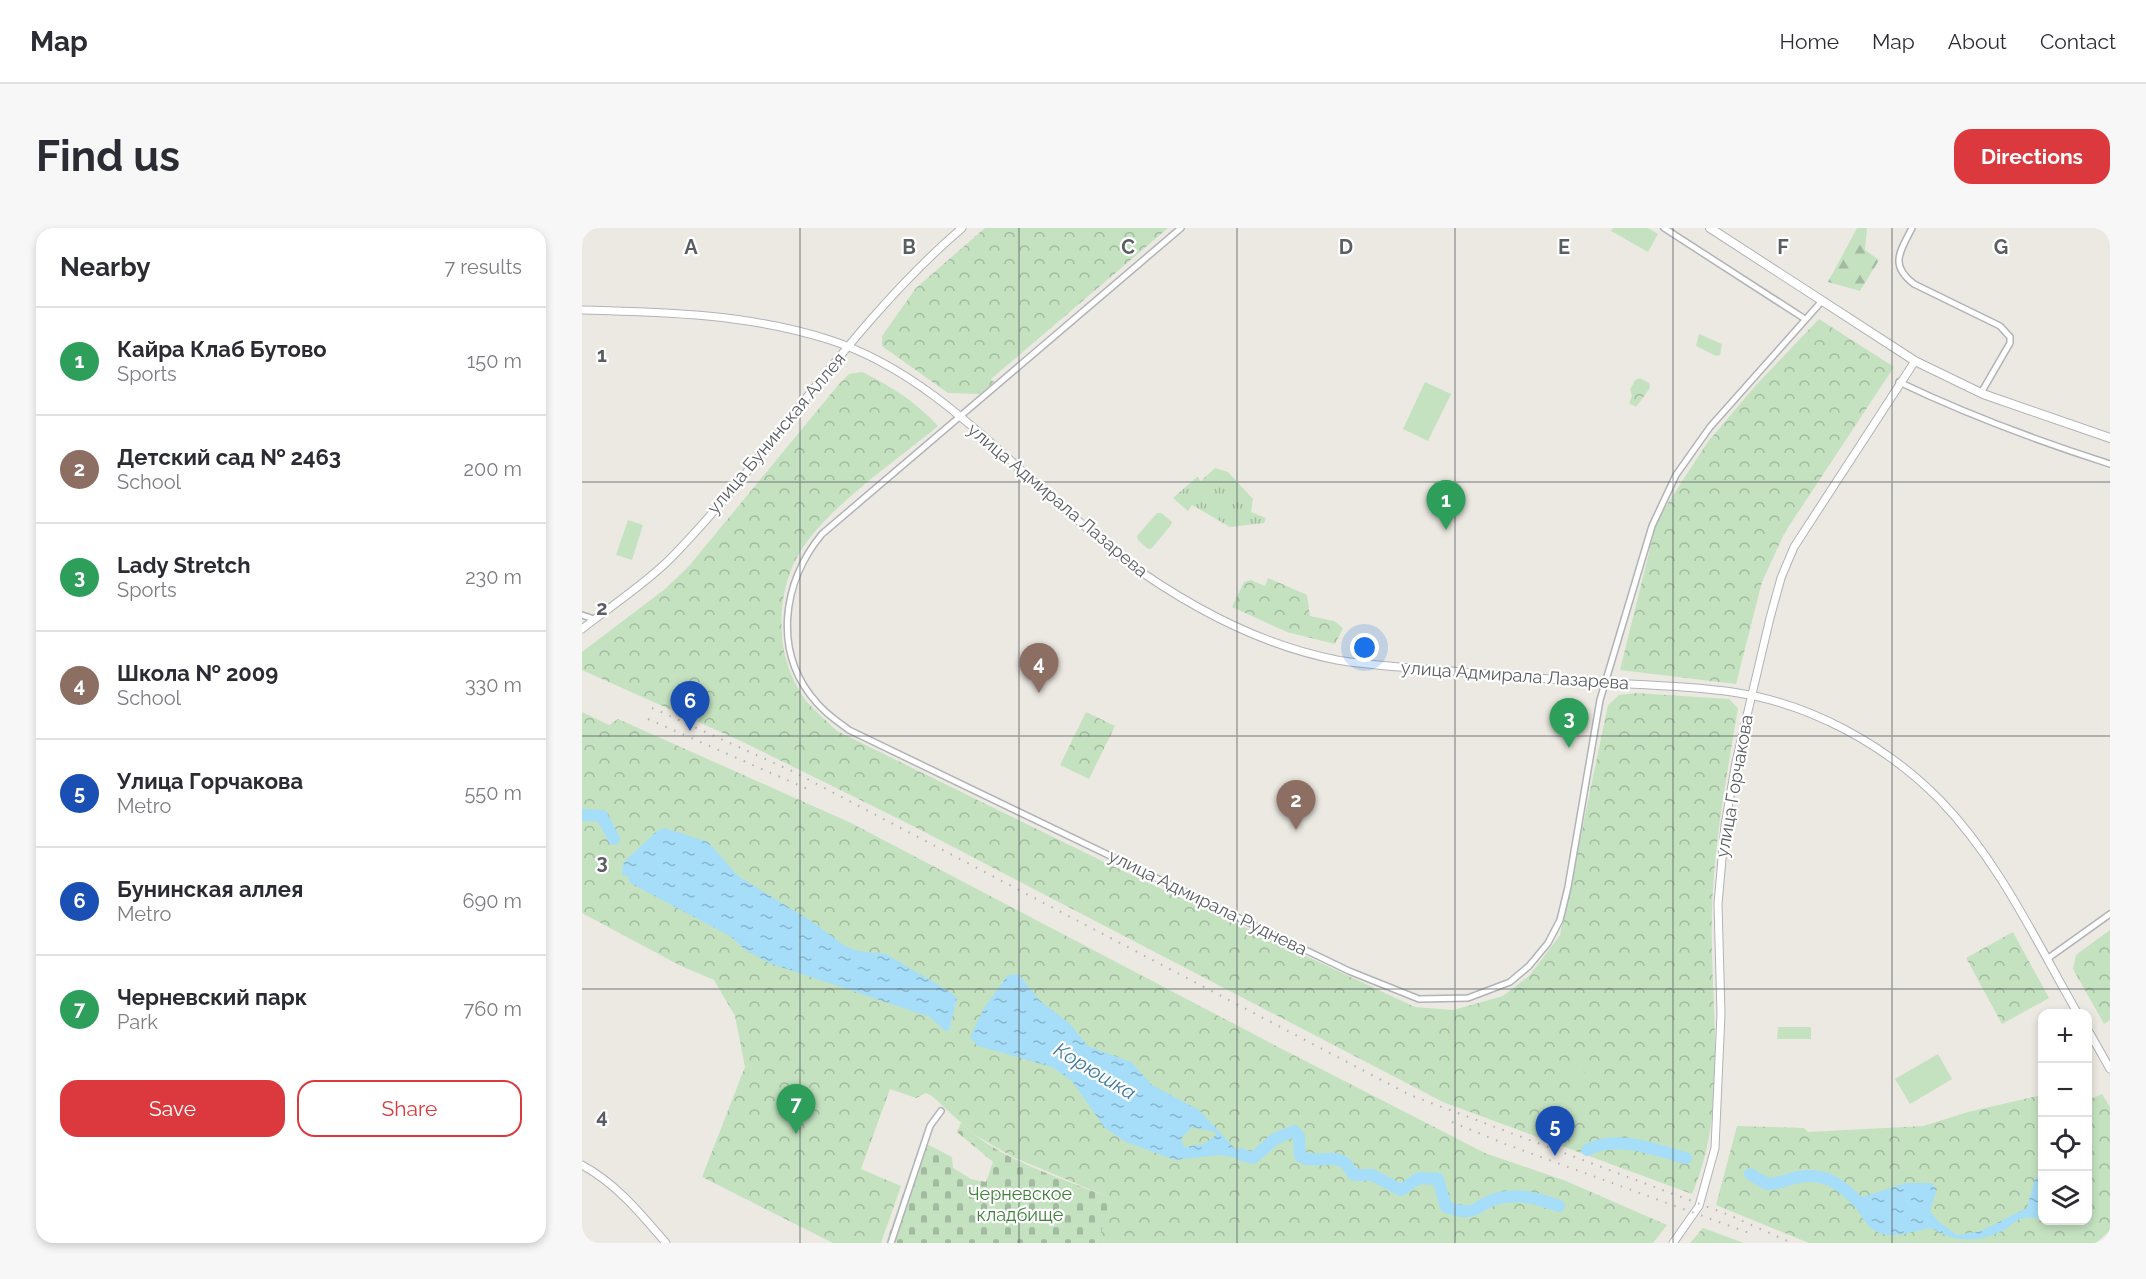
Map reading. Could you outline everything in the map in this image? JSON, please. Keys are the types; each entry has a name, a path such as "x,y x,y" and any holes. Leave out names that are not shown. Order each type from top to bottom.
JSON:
{"main road":[{"path":"1710,228 1915,361 1981,393 2110,438"}],"street":[{"name":"улица Бунинская Аллея","path":"582,628 670,559 914,270 962,228"},
{"name":"улица Адмирала Руднева","path":"1181,228 822,534 800,566 787,608 787,630 796,672 815,702 849,730 1390,990 1419,999 1468,998 1510,982 1529,966 1548,944 1560,920 1568,887 1605,683 1652,526 1676,475 1710,427 1822,301"},
{"path":"1664,228 1805,319"},
{"path":"1911,228 1900,251 1898,263 1904,277 2000,326 2010,337 2010,343 1981,393"},
{"name":"улица Адмирала Лазарева","path":"582,310 694,314 800,332 847,347 899,372 960,416 1123,560 1148,578 1251,633 1325,657 1356,663 1605,683 1689,687 1750,696 1802,711 1868,742 1922,784 1962,825 1993,865 2075,1009"},
{"name":"улица Горчакова","path":"1673,1243 1699,1206 1715,1148 1721,1014 1718,904 1722,857 1730,792 1750,696 1786,564 1822,501 1915,361"},
{"path":"1899,382 2016,433 2110,464"},
{"path":"582,615 594,619"},
{"path":"2047,959 2110,914"},
{"path":"2092,1037 2110,1069"},
{"path":"891,1243 930,1126 941,1111"},
{"path":"582,1165 608,1182 637,1208 666,1243"}],"green space":[{"path":"985,228 1168,228 991,379 994,382 980,394 948,393 882,346 882,336 916,288"},
{"path":"1613,228 1648,228 1658,234 1648,252 1611,231"},
{"path":"1857,228 1867,228 1865,250 1879,260 1860,291 1828,282"},
{"path":"1819,319 1894,367 1785,532 1762,582 1736,684 1620,670 1657,520 1707,443 1756,385"},
{"path":"1699,334 1722,344 1720,355 1716,356 1696,346"},
{"path":"862,372 903,395 938,426 840,505 807,541 796,559 788,577 784,596 782,635 784,652 790,670 807,702 837,731 1102,861 1415,1007 1453,1010 1503,996 1530,975 1560,935 1608,705 1619,695 1636,693 1729,699 1738,708 1713,885 1714,1091 1711,1126 1704,1161 1692,1194 1443,1102 911,825 743,742 582,670 582,652 665,589 689,566 839,384 849,374"},
{"path":"1640,378 1649,383 1650,388 1636,407 1629,403 1632,396 1630,390 1635,380"},
{"path":"1425,382 1451,394 1428,441 1403,429"},
{"path":"1215,468 1228,472 1253,499 1251,512 1266,518 1264,523 1230,527 1192,505 1188,511 1173,498 1197,477 1201,481"},
{"path":"1157,513 1161,513 1172,522 1152,548 1148,549 1138,540 1137,536"},
{"path":"628,520 643,525 632,560 616,555"},
{"path":"1268,578 1307,595 1310,616 1334,621 1343,628 1335,644 1287,632 1232,607 1244,582 1251,580 1265,586"},
{"path":"582,712 609,725 618,719 851,823 1485,1153 1566,1181 1667,1225 1653,1243 1096,1243 1115,1200 1013,1157 973,1134 926,1093 916,1098 890,1089 861,1169 901,1186 881,1243 833,1243 702,1177 745,1067 735,1016 714,980 681,966 582,913"},
{"path":"1086,712 1115,726 1089,779 1060,765"},
{"path":"2110,930 2110,1020 2104,1024 2073,969 2076,955"},
{"path":"2013,932 2049,998 2002,1024 1966,958"},
{"path":"1778,1027 1811,1027 1811,1039 1777,1039"},
{"path":"1938,1054 1952,1079 1910,1104 1895,1079"},
{"path":"1571,1058 1580,1062 1590,1086 1571,1086"},
{"path":"2102,1094 2110,1107 2110,1230 2096,1243 1809,1243 1716,1205 1737,1126 1804,1128 1808,1132 1923,1126 1968,1112 2038,1096 2038,1225 2092,1225 2092,1098"},
{"name":"Черневское кладбище","path":"961,1123 976,1136 1013,1158 1116,1200 1096,1243 886,1243 921,1141 952,1157 953,1168 971,1179 986,1182 993,1162 957,1132"},
{"path":"1703,1228 1744,1243 1690,1243"}],"water":[{"path":"665,828 708,842 738,876 811,921 845,946 858,951 886,954 952,993 957,998 949,1031 945,1031 930,1017 769,963 744,949 730,936 630,883 628,876 622,875 623,863 658,830"},
{"path":"1019,974 1039,1000 1069,1023 1088,1046 1131,1062 1152,1085 1199,1110 1239,1153 1251,1157 1251,1160 1219,1155 1175,1160 1126,1142 1105,1128 1072,1081 1052,1067 978,1046 970,1037 984,1008 1008,975","holes":["1192,1127 1215,1132 1216,1135 1204,1144 1184,1147 1181,1139"]},
{"path":"2038,1174 2038,1219 2021,1219 1994,1234 1967,1240 1940,1233 1931,1228 1906,1234 1882,1234 1866,1222 1860,1213 1856,1199 1906,1183 1931,1183 1937,1189 1930,1211 1939,1222 1957,1235 1981,1231 2027,1208"}],"waterway":[{"name":"Корюшка","path":"582,815 602,816 614,839"},
{"name":"Корюшка","path":"1239,1154 1253,1158 1275,1139 1294,1131 1299,1136 1300,1156 1311,1159 1340,1160 1354,1175 1372,1175 1401,1190 1419,1178 1438,1179 1446,1207 1471,1211 1490,1201 1515,1196 1537,1199 1559,1206"},
{"name":"Корюшка","path":"1587,1150 1599,1145 1623,1143 1686,1158"},
{"name":"Корюшка","path":"1750,1174 1767,1184 1799,1177 1820,1177 1845,1189 1867,1211"}],"railway":[{"path":"652,708 792,771 1410,1095 1729,1215 1792,1243"},
{"path":"648,719 812,791"},
{"path":"1452,1122 1505,1144 1752,1234"}],"place":[{"name":"Кайра Клаб Бутово","path":"1446,530"},
{"name":"Школа № 2009","path":"1039,693"},
{"name":"Бунинская аллея","path":"690,731"},
{"name":"Lady Stretch","path":"1569,748"},
{"name":"Детский сад № 2463","path":"1296,830"},
{"name":"Черневский парк","path":"796,1134"},
{"name":"Улица Горчакова","path":"1555,1156"}]}
